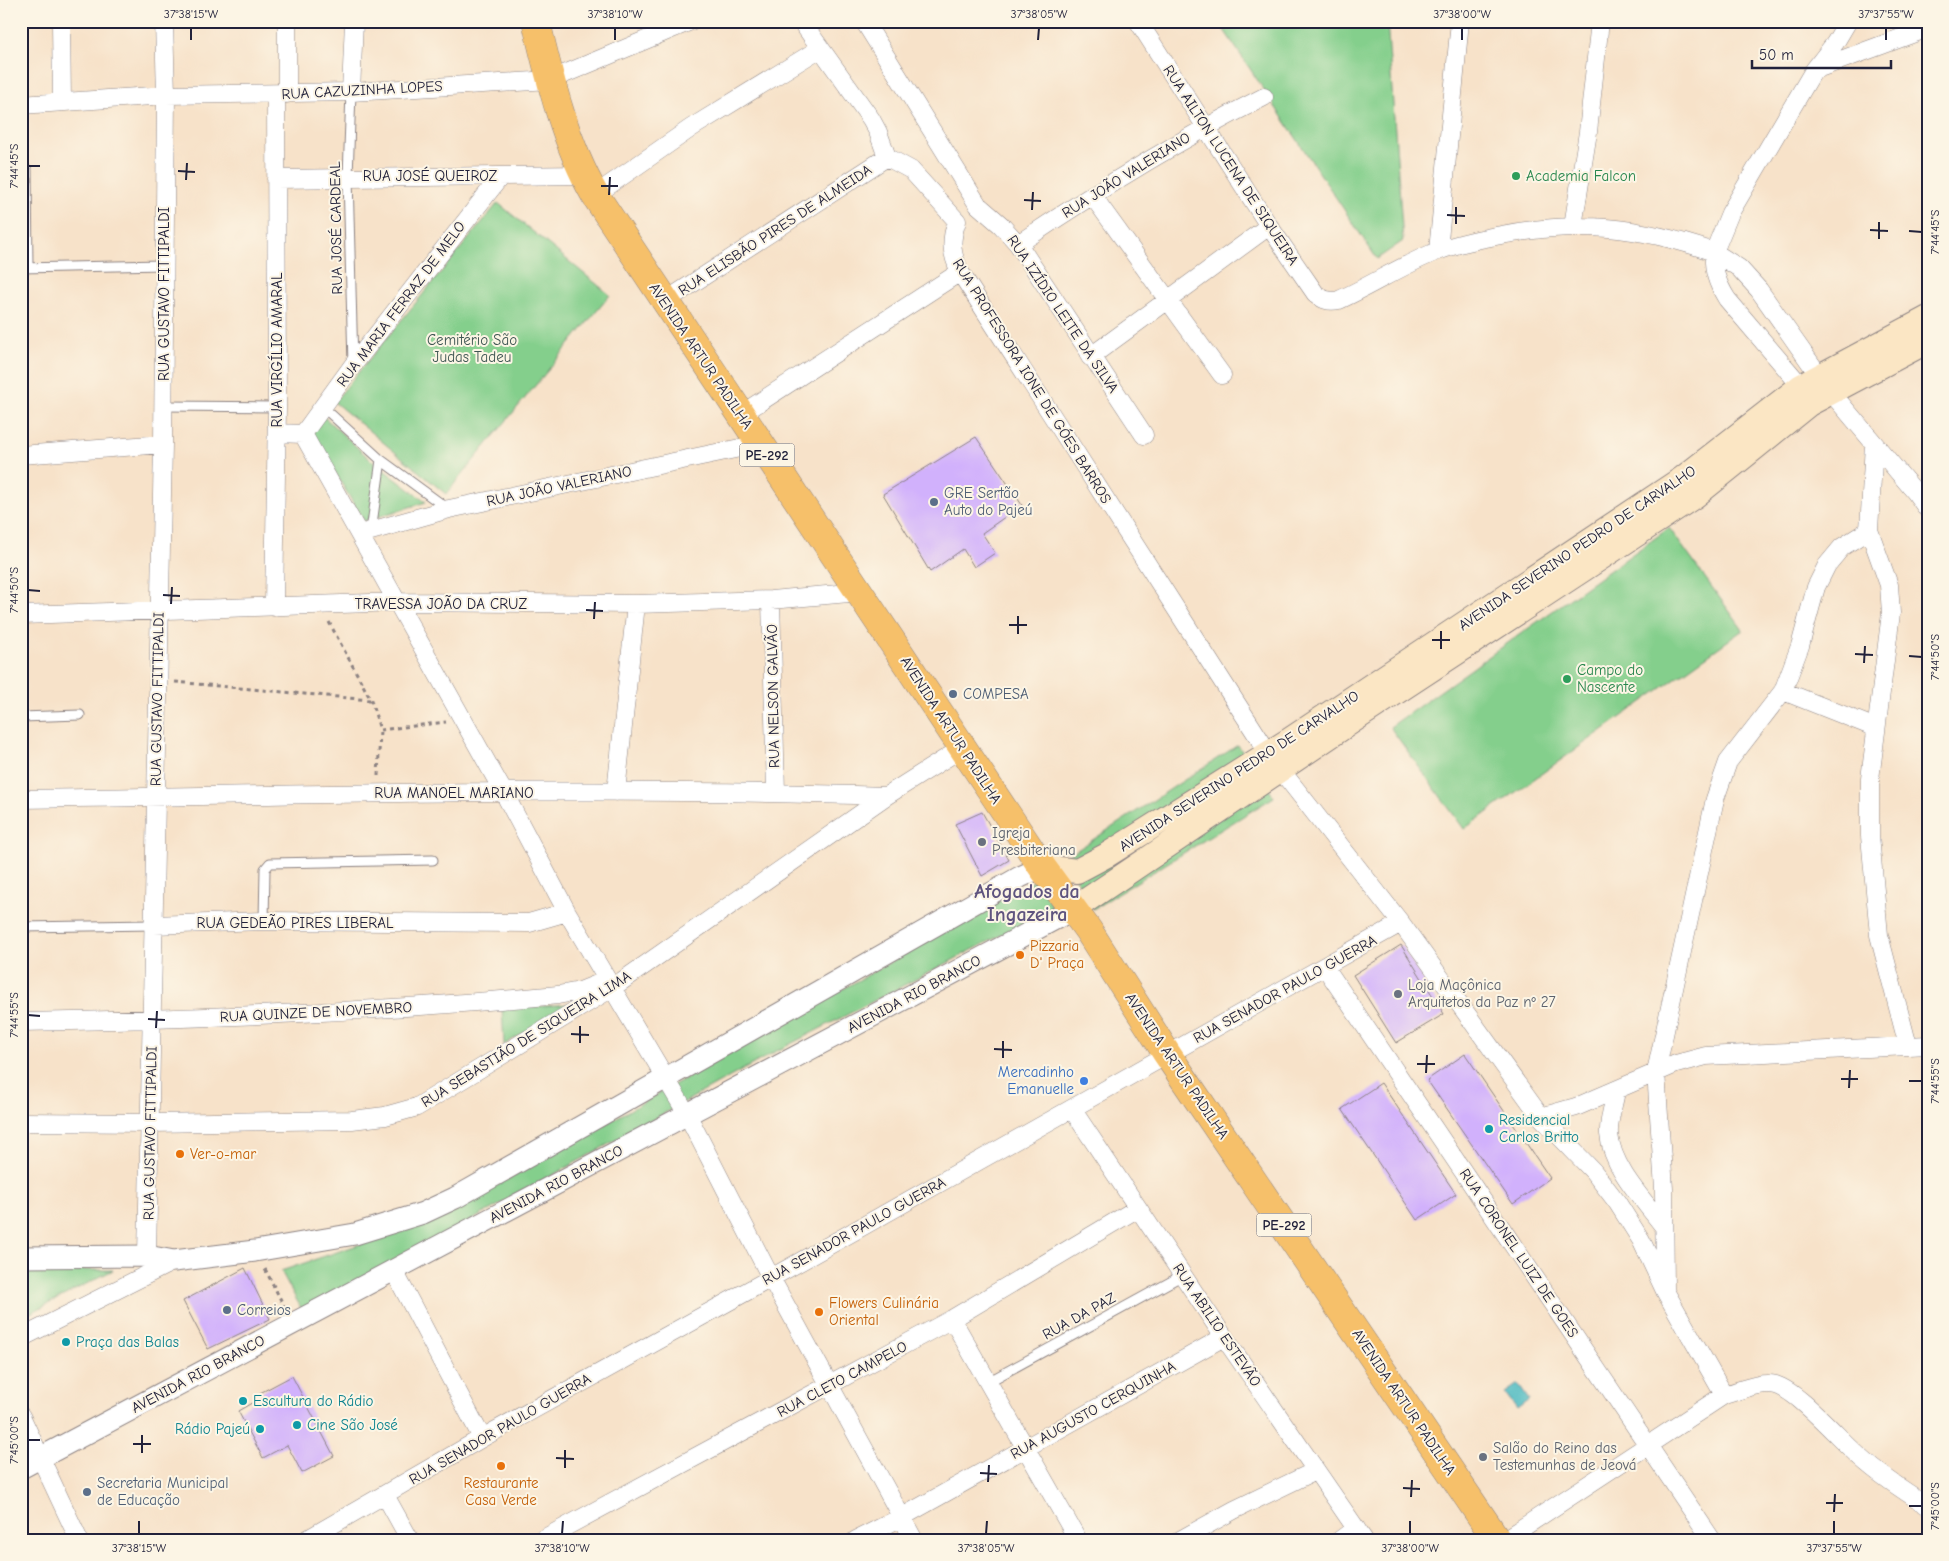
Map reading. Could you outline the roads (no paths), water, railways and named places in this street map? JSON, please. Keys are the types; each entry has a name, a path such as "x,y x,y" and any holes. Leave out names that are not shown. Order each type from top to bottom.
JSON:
{"main road":[{"name":"AVENIDA ARTUR PADILHA","path":"536,21 550,80 589,185 664,302 860,592 962,748 1042,867 1088,930 1167,1054 1498,1540"},
{"name":"AVENIDA SEVERINO PEDRO DE CARVALHO","path":"1072,910 1284,755 1348,712 1695,496 1792,416 1817,384 1928,318"},
{"name":"AVENIDA SEVERINO PEDRO DE CARVALHO","path":"1817,384 1928,341"},
{"name":"AVENIDA SEVERINO PEDRO DE CARVALHO","path":"1042,867 1070,871 1090,864 1284,755"}],"street":[{"path":"61,21 62,102"},
{"name":"RUA GUSTAVO FITTIPALDI","path":"147,1256 153,1020 155,797 159,680 158,612 163,444 163,264 166,96 164,21"},
{"name":"RUA VIRGÍLIO AMARAL","path":"274,607 277,433 276,180 287,21"},
{"path":"351,92 354,21"},
{"name":"RUA CAZUZINHA LOPES","path":"21,105 166,96 351,92 550,80 691,21"},
{"path":"801,21 819,49 871,119 887,157 911,170 957,221 978,205"},
{"name":"RUA IZÍDIO LEITE DA SILVA","path":"864,21 978,205 1001,225 1018,244 1090,357 1144,435"},
{"name":"RUA AILTON LUCENA DE SIQUEIRA","path":"1138,21 1269,226 1315,293 1322,299 1330,302 1351,295 1438,251"},
{"path":"1460,21 1438,251 1507,234 1573,226 1608,227 1646,232 1714,252 1739,268 1759,290 1817,384"},
{"path":"1573,226 1588,132 1600,21"},
{"path":"1848,21 1835,43 1814,70 1730,213 1714,252 1713,267 1717,283 1727,299 1817,384 1874,444 1928,510"},
{"path":"1814,70 1928,28"},
{"path":"589,185 691,128 819,49"},
{"name":"RUA JOÃO VALERIANO","path":"1018,244 1138,165 1205,126 1264,96"},
{"name":"RUA ELISBÃO PIRES DE ALMEIDA","path":"664,302 887,157"},
{"name":"RUA JOSÉ QUEIROZ","path":"276,180 348,177 501,176 589,185"},
{"name":"RUA MARIA FERRAZ DE MELO","path":"304,434 353,365 501,176"},
{"path":"1092,195 1222,375"},
{"name":"RUA PROFESSORA IONE DE GÓES BARROS","path":"957,221 951,249 960,272 1284,755 1401,923 1541,1117 1593,1171 1617,1202 1641,1240 1665,1291 1724,1395"},
{"path":"1090,357 1269,226"},
{"path":"740,415 960,272"},
{"path":"277,433 304,434 366,532 399,602 504,793 566,912 687,1114 771,1278 914,1540"},
{"path":"21,455 163,444"},
{"name":"RUA JOÃO VALERIANO","path":"366,532 448,509 760,444"},
{"path":"1874,444 1869,530 1889,585 1891,613 1870,779 1870,836 1879,935 1908,1046"},
{"path":"1665,1291 1664,1189 1656,1072 1721,777 1728,762 1783,692 1800,646 1816,587 1827,565 1842,547 1869,530"},
{"name":"TRAVESSA JOÃO DA CRUZ","path":"21,615 158,612 399,602 636,604 771,600 860,592"},
{"name":"RUA NELSON GALVÃO","path":"771,600 776,793"},
{"path":"616,792 636,604"},
{"path":"1783,692 1876,728"},
{"name":"RUA SEBASTIÃO DE SIQUEIRA LIMA","path":"21,1122 150,1124 352,1120 385,1116 417,1107 610,984 886,796 962,748"},
{"name":"RUA MANOEL MARIANO","path":"21,799 616,792 886,796"},
{"path":"21,1257 147,1256 174,1261 255,1251 355,1234 423,1214 668,1080 1020,877 1042,867"},
{"name":"AVENIDA RIO BRANCO","path":"21,1468 1072,910"},
{"name":"RUA GEDEÃO PIRES LIBERAL","path":"154,924 264,921 520,923 566,912"},
{"name":"RUA SENADOR PAULO GUERRA","path":"306,1540 482,1438 771,1278 1401,923"},
{"name":"RUA CORONEL LUIZ DE GOES","path":"1325,967 1712,1540"},
{"name":"RUA QUINZE DE NOVEMBRO","path":"21,1022 295,1015 493,1001 580,991 610,984"},
{"path":"1541,1117 1616,1091 1656,1072 1706,1056 1928,1045"},
{"path":"1616,1091 1609,1133 1612,1151 1622,1170 1664,1227"},
{"name":"RUA ABILIO ESTEVÃO","path":"1072,1109 1315,1471 1360,1534"},
{"name":"RUA CLETO CAMPELO","path":"541,1540 952,1319 1138,1208"},
{"path":"21,1338 174,1261"},
{"path":"393,1269 482,1438"},
{"path":"952,1319 1078,1540"},
{"name":"RUA AUGUSTO CERQUINHA","path":"856,1540 902,1517 1224,1336"},
{"path":"1504,1540 1724,1395 1763,1384 1775,1385 1796,1395 1860,1457 1891,1483 1928,1506"},
{"path":"21,1416 79,1540"},
{"path":"1180,1540 1234,1510 1315,1471"},
{"path":"385,1495 410,1540"},
{"path":"1340,1540 1360,1534"}],"lane":[{"name":"RUA JOSÉ CARDEAL","path":"351,92 348,177 353,365"},
{"path":"26,170 25,268 163,264"},
{"path":"163,406 277,407"},
{"path":"323,407 381,460 448,509"},
{"path":"366,532 381,460"},
{"path":"21,717 80,716"},
{"path":"264,921 265,869 270,863 433,860"},
{"name":"RUA GEDEÃO PIRES LIBERAL","path":"21,927 154,924"},
{"name":"RUA DA PAZ","path":"988,1382 1183,1274"}],"water":[{"path":"1518,1384 1529,1400 1517,1409 1505,1393"}],"place":[{"name":"Academia Falcon","path":"1516,176"},
{"name":"GRE Sertão Auto do Pajeú","path":"934,502"},
{"name":"Campo do Nascente","path":"1567,679"},
{"name":"COMPESA","path":"953,694"},
{"name":"Igreja Presbiteriana","path":"982,842"},
{"name":"Pizzaria D' Praça","path":"1020,955"},
{"name":"Loja Maçônica Arquitetos da Paz nº 27","path":"1398,994"},
{"name":"Mercadinho Emanuelle","path":"1084,1081"},
{"name":"Residencial Carlos Britto","path":"1489,1129"},
{"name":"Ver-o-mar","path":"180,1154"},
{"name":"Correios","path":"227,1310"},
{"name":"Flowers Culinária Oriental","path":"819,1312"},
{"name":"Praça das Balas","path":"66,1342"},
{"name":"Escultura do Rádio","path":"243,1401"},
{"name":"Cine São José","path":"297,1425"},
{"name":"Rádio Pajeú","path":"260,1429"},
{"name":"Salão do Reino das Testemunhas de Jeová","path":"1483,1457"},
{"name":"Restaurante Casa Verde","path":"501,1466"},
{"name":"Secretaria Municipal de Educação","path":"87,1492"}],"district":[{"name":"Afogados da Ingazeira","path":"1027,902"}],"park label":[{"name":"Cemitério São Judas Tadeu","path":"472,348"}]}
